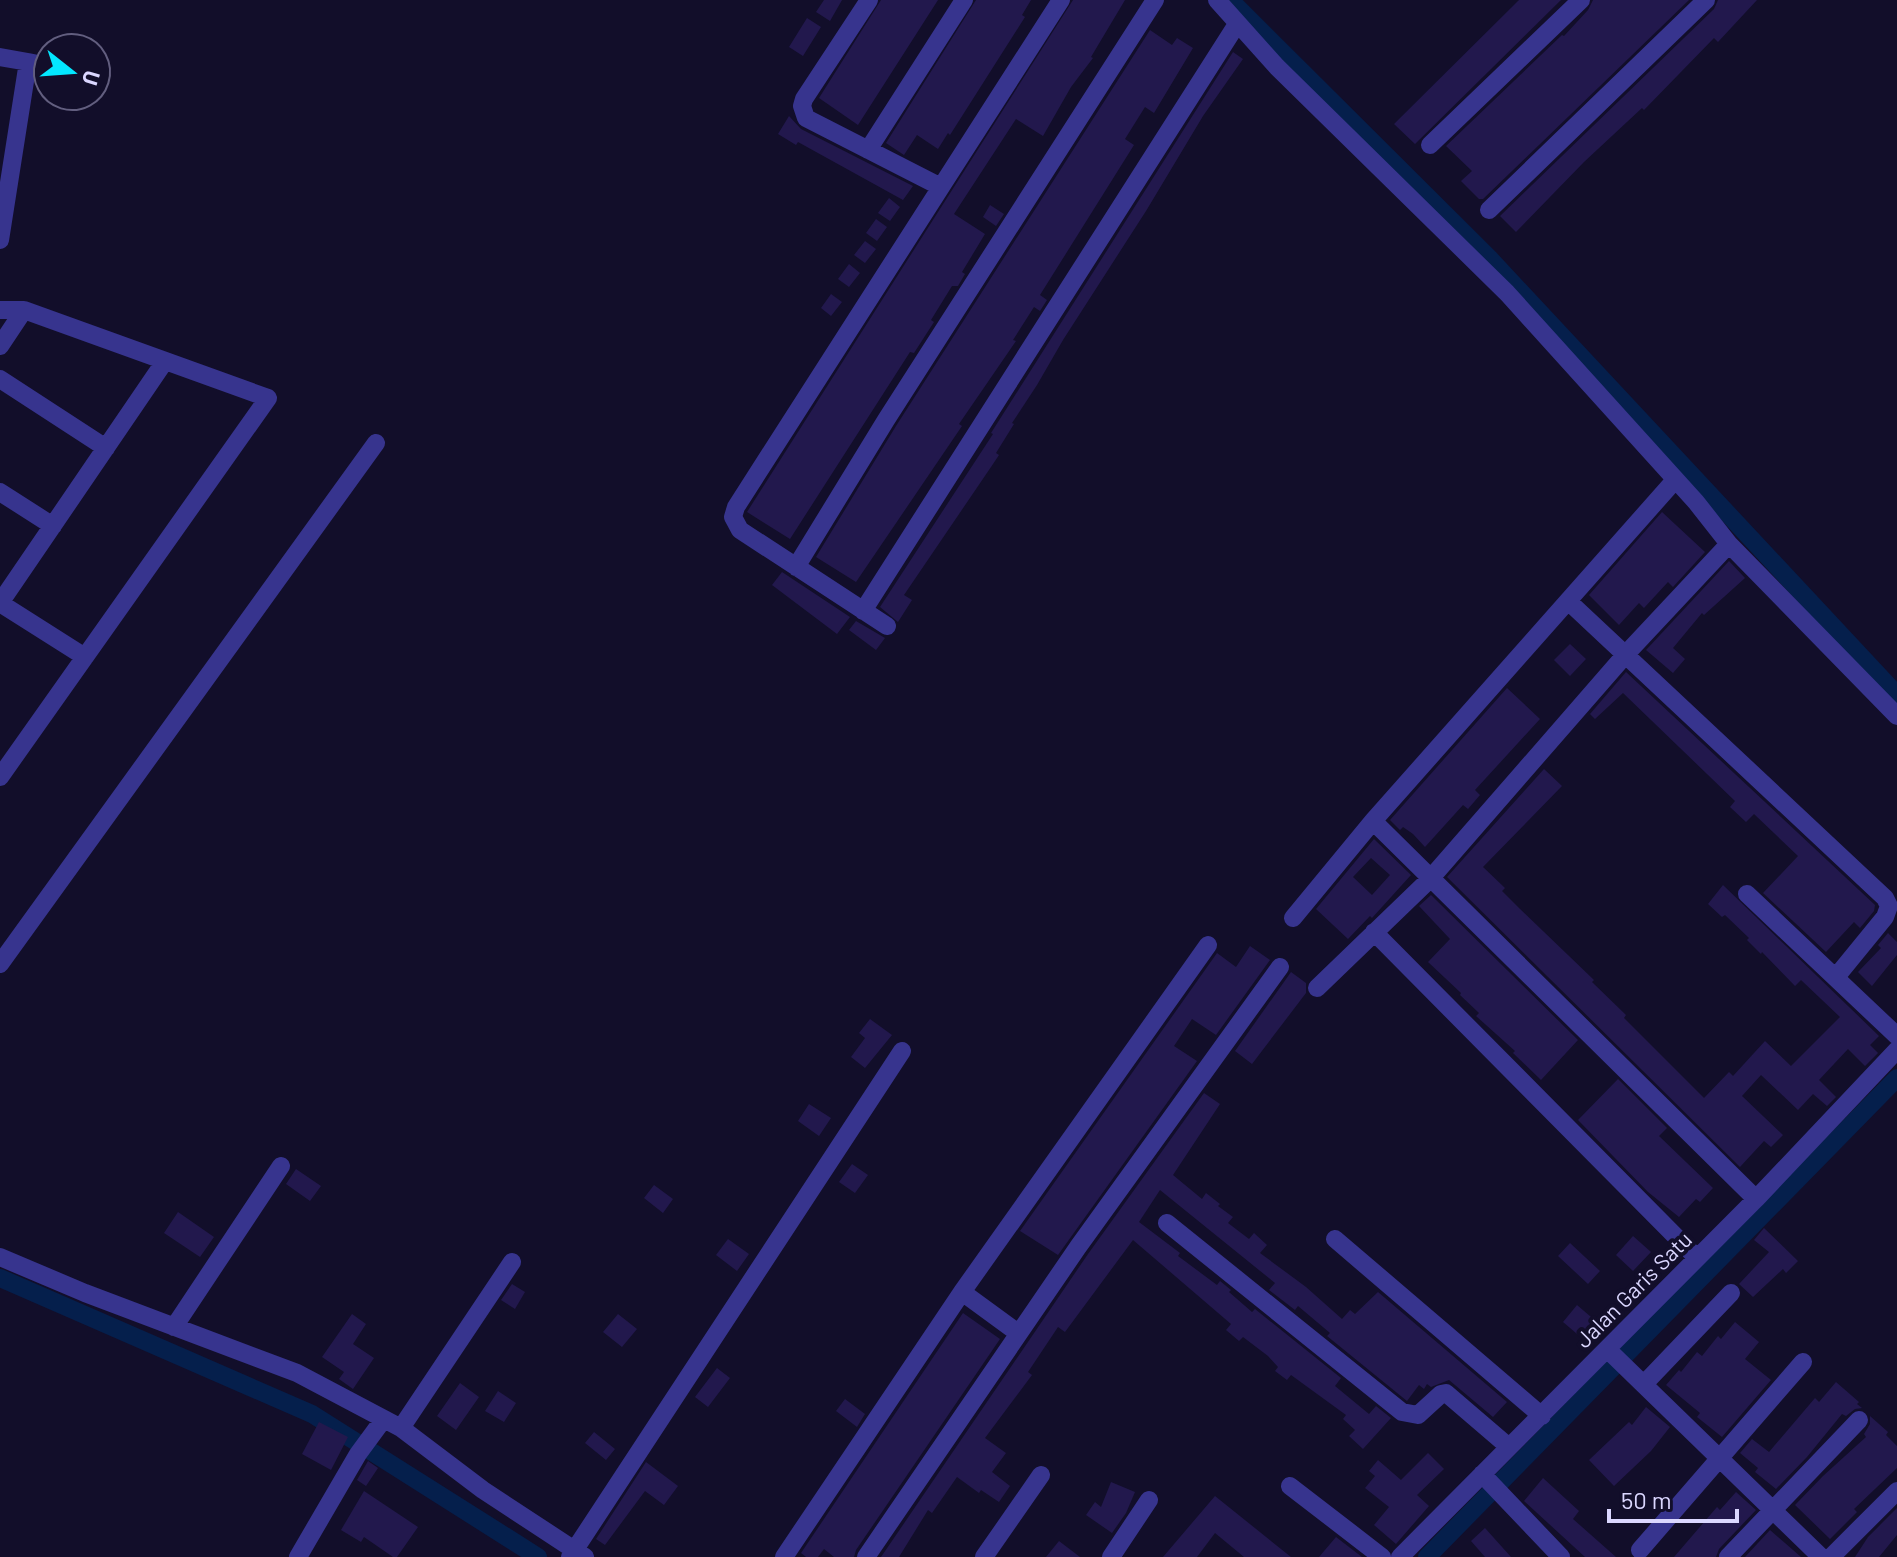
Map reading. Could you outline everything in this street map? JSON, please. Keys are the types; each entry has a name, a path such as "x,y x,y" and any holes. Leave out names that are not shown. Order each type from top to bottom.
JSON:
{"street":[{"path":"869,0 804,99 802,106 806,118 941,187"},
{"path":"868,150 964,0"},
{"path":"887,626 740,530 734,523 734,512 1061,0"},
{"path":"796,567 886,420 1155,0"},
{"path":"1217,0 1277,67 1507,293 1707,515 1729,544 1897,716"},
{"path":"1430,145 1581,0"},
{"path":"1489,210 1706,0"},
{"path":"863,611 1237,24"},
{"path":"0,57 32,63"},
{"path":"0,240 28,62"},
{"path":"0,310 24,310 268,398 0,777"},
{"path":"0,346 24,310"},
{"path":"85,657 0,603 165,361"},
{"path":"0,379 106,448"},
{"path":"0,964 376,443"},
{"path":"1293,918 1373,821 1675,480"},
{"path":"0,492 53,526"},
{"path":"1317,988 1430,879 1626,654 1729,544"},
{"path":"1568,601 1885,898 1889,906 1885,917 1836,977"},
{"path":"1373,821 1756,1199"},
{"path":"1747,894 1897,1036"},
{"path":"1374,932 1697,1258"},
{"path":"784,1557 962,1292 1208,945"},
{"path":"866,1557 1018,1333 1280,967"},
{"name":"Jalan Garis Satu","path":"1400,1557 1421,1550 1486,1478 1509,1447 1611,1353 1697,1258 1897,1050"},
{"path":"0,1257 297,1373 377,1427 401,1428 575,1554 902,1051"},
{"path":"174,1327 281,1166"},
{"path":"1167,1223 1402,1412 1418,1415 1446,1393 1509,1447"},
{"path":"1335,1239 1542,1416"},
{"path":"401,1428 512,1262"},
{"path":"962,1292 1018,1333"},
{"path":"1639,1380 1731,1293"},
{"path":"1611,1353 1821,1557"},
{"path":"1640,1550 1803,1362"},
{"path":"1728,1557 1859,1420"},
{"path":"298,1557 377,1427"},
{"path":"984,1557 1041,1475"},
{"path":"1486,1478 1561,1557"},
{"path":"1290,1486 1382,1557"},
{"path":"1831,1557 1897,1491"},
{"path":"1111,1557 1149,1500"}],"building":[{"path":"824,0 842,0 830,21 816,12"},
{"path":"881,0 938,0 858,125 819,98"},
{"path":"976,0 1031,0 1022,15 1025,17 950,135 948,133 938,149 917,135 904,155 886,143"},
{"path":"1073,0 1125,0 1093,58 1071,87 1043,136 1016,119 954,214 985,234 962,272 965,274 958,286 952,286 931,320 934,322 914,353 910,352 790,539 747,512"},
{"path":"1519,0 1561,0 1415,144 1394,124"},
{"path":"1593,0 1689,0 1483,199 1479,199 1461,181 1472,171 1446,146 1564,36"},
{"path":"1718,0 1757,0 1718,42 1714,38 1644,110 1642,108 1584,162 1516,232 1500,216 1714,9"},
{"path":"807,18 821,27 803,56 789,47"},
{"path":"1150,30 1172,45 1177,38 1193,48 1154,113 1145,107 1125,139 1134,145 1040,295 1047,300 1040,311 1034,307 1013,340 1016,341 959,424 962,426 856,582 816,557 896,426"},
{"path":"1233,52 1243,59 1203,116 1063,340 1012,423 996,453 999,455 904,595 912,600 898,622 880,607 993,434"},
{"path":"789,116 801,129 913,186 903,200 798,142 796,145 778,134"},
{"path":"889,198 900,207 890,221 878,213"},
{"path":"990,205 1004,214 996,226 983,217"},
{"path":"876,219 887,227 877,241 866,233"},
{"path":"865,241 876,249 865,263 854,255"},
{"path":"849,264 860,273 849,287 838,279"},
{"path":"831,294 842,302 831,316 821,308"},
{"path":"1662,512 1705,552 1673,587 1668,582 1644,608 1639,603 1619,625 1589,595"},
{"path":"1729,561 1745,578 1704,615 1702,613 1673,648 1685,659 1673,673 1646,650"},
{"path":"782,572 850,617 837,634 772,585"},
{"path":"856,621 885,638 876,650 849,630"},
{"path":"1570,644 1586,659 1570,676 1554,660"},
{"path":"1626,672 1875,905 1874,911 1860,928 1854,922 1826,952 1763,893 1798,856 1754,814 1746,822 1730,807 1735,801 1623,693 1595,719 1590,714"},
{"path":"1507,688 1540,719 1475,790 1480,795 1468,809 1463,805 1425,847 1413,834 1403,827 1400,830 1390,820"},
{"path":"1544,769 1562,786 1483,867 1505,888 1502,891 1594,980 1592,982 1626,1015 1624,1018 1704,1098 1729,1072 1733,1076 1765,1041 1791,1066 1840,1017 1801,980 1795,986 1725,915 1722,917 1708,904 1723,885 1879,1036 1870,1045 1878,1053 1865,1066 1848,1049 1819,1080 1836,1097 1827,1106 1813,1094 1798,1110 1761,1075 1742,1096 1783,1135 1771,1147 1764,1141 1740,1167 1447,877"},
{"path":"1374,839 1411,875 1348,939 1316,909","holes":["1371,858 1390,875 1372,895 1353,877"]},
{"path":"1431,895 1578,1040 1541,1080 1513,1053 1515,1051 1476,1016 1479,1013 1428,962 1450,939 1419,906"},
{"path":"1888,933 1897,942 1897,955 1872,986 1858,972 1881,948 1878,945"},
{"path":"1250,946 1270,960 1216,1035 1192,1019 1174,1046 1197,1061 1058,1255 1020,1231 1217,953 1236,967"},
{"path":"1291,972 1306,983 1306,993 1252,1064 1235,1051"},
{"path":"870,1019 892,1035 865,1068 851,1057 865,1038 859,1033"},
{"path":"1618,1079 1667,1128 1659,1136 1713,1188 1700,1202 1696,1199 1679,1217 1648,1192 1578,1120"},
{"path":"1204,1093 1220,1104 1173,1175 1202,1199 1206,1193 1220,1204 1218,1206 1233,1217 1228,1223 1249,1239 1254,1233 1267,1245 1260,1253 1342,1319 1350,1310 1355,1314 1378,1292 1507,1402 1493,1417 1449,1380 1431,1387 1427,1384 1424,1389 1419,1385 1407,1401 1327,1336 1330,1333 1298,1306 1295,1310 1269,1290 1275,1283 1160,1190 1139,1222 1180,1253 1178,1256 1217,1285 1220,1281 1252,1312 1255,1309 1341,1378 1335,1386 1369,1414 1376,1406 1391,1418 1363,1449 1349,1436 1355,1430 1343,1419 1346,1415 1291,1375 1287,1380 1275,1371 1278,1367 1268,1356 1243,1337 1239,1341 1226,1330 1231,1324 1133,1240 1065,1332 1058,1327 1028,1372 1032,1375 985,1438 1006,1453 992,1472 1010,1486 999,1502 981,1490 979,1493 957,1477 932,1513 928,1510 899,1557 881,1557 1088,1254"},
{"path":"809,1104 831,1118 819,1136 798,1121"},
{"path":"852,1164 868,1175 855,1193 839,1182"},
{"path":"296,1169 321,1186 310,1201 286,1184"},
{"path":"654,1185 673,1199 663,1213 644,1198"},
{"path":"178,1212 214,1237 200,1257 164,1233"},
{"path":"1764,1228 1798,1261 1786,1273 1783,1269 1753,1297 1739,1284 1769,1252 1754,1240"},
{"path":"1633,1236 1651,1252 1633,1271 1616,1255"},
{"path":"728,1239 749,1254 737,1271 716,1255"},
{"path":"1570,1243 1600,1271 1588,1284 1558,1256"},
{"path":"512,1284 525,1292 515,1309 501,1300"},
{"path":"1577,1305 1604,1328 1590,1345 1563,1322"},
{"path":"963,1313 1000,1339 854,1557 834,1557 824,1549 818,1557 806,1557 801,1553"},
{"path":"352,1314 366,1324 353,1344 374,1358 353,1389 339,1379 344,1372 322,1357"},
{"path":"618,1314 637,1329 622,1347 603,1332"},
{"path":"1735,1322 1759,1342 1745,1359 1771,1380 1722,1437 1697,1417 1700,1413 1666,1385 1697,1352 1702,1356 1718,1336 1721,1339"},
{"path":"717,1368 730,1378 708,1407 695,1397"},
{"path":"1836,1382 1862,1408 1846,1416 1842,1414 1776,1489 1755,1472 1758,1468 1740,1453 1752,1439 1769,1452 1815,1398 1819,1402"},
{"path":"460,1383 479,1397 456,1430 437,1416"},
{"path":"498,1391 516,1403 504,1422 485,1411"},
{"path":"845,1399 865,1414 857,1427 836,1411"},
{"path":"1646,1407 1670,1427 1651,1451 1614,1486 1589,1460 1629,1422 1632,1425"},
{"path":"1870,1416 1888,1432 1886,1435 1897,1446 1897,1468 1854,1509 1857,1512 1830,1539 1795,1505 1866,1437 1864,1434 1870,1424"},
{"path":"319,1422 348,1437 331,1470 302,1454"},
{"path":"594,1432 615,1449 606,1460 585,1443"},
{"path":"1428,1453 1444,1469 1417,1495 1429,1506 1396,1544 1374,1525 1389,1507 1365,1488 1375,1476 1369,1471 1378,1460 1401,1480"},
{"path":"368,1461 378,1468 366,1486 357,1480"},
{"path":"646,1462 678,1486 664,1505 645,1491 605,1545 596,1539"},
{"path":"1543,1478 1579,1511 1573,1519 1616,1557 1585,1557 1524,1501"},
{"path":"1111,1482 1135,1492 1126,1513 1112,1533 1086,1515 1095,1502 1101,1507"},
{"path":"364,1491 418,1527 397,1557 364,1537 361,1542 341,1530"},
{"path":"1736,1492 1756,1510 1719,1549 1716,1557 1674,1557 1717,1507 1720,1510"},
{"path":"1215,1496 1291,1557 1244,1557 1215,1533 1197,1557 1163,1557"},
{"path":"1897,1508 1897,1535 1879,1557 1855,1557 1868,1537"},
{"path":"1485,1528 1511,1557 1485,1557 1471,1541"},
{"path":"1770,1530 1785,1543 1801,1557 1745,1557"},
{"path":"1336,1537 1362,1557 1319,1557"},
{"path":"1059,1541 1080,1557 1046,1557"}],"waterway":[{"path":"1230,0 1490,259 1897,695"},
{"path":"1427,1557 1897,1078"},
{"path":"0,1278 312,1414 538,1557"}]}
